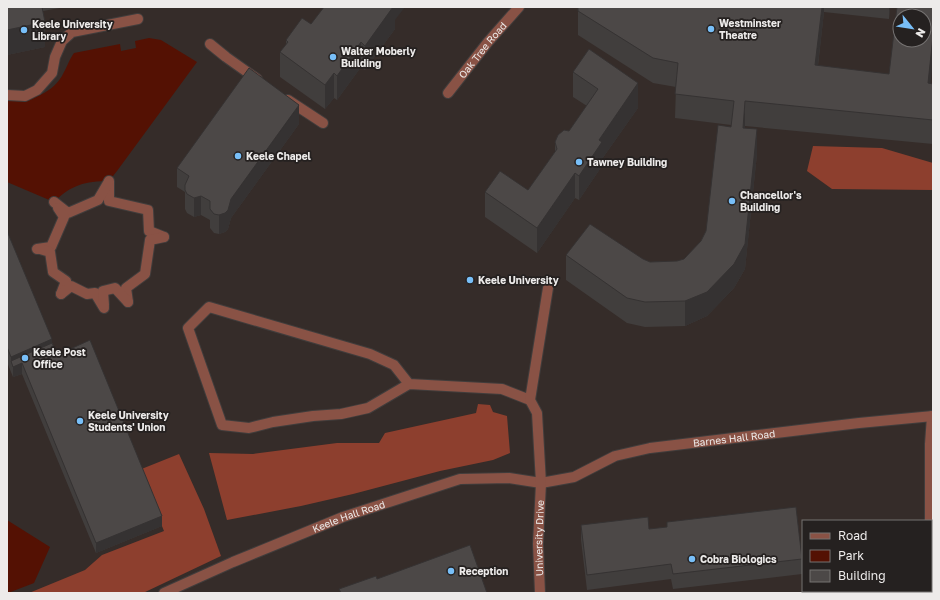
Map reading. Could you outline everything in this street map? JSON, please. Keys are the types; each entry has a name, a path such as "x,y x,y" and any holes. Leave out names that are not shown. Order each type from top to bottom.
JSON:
{"street":[{"name":"Oak Tree Road","path":"448,93 488,42 519,7"},
{"path":"7,95 24,96 38,90 52,73 55,57 62,41 72,32 138,19"},
{"path":"210,44 263,84"},
{"path":"276,92 323,123"},
{"path":"109,181 109,201 148,210 150,231 164,237 150,240 145,274 126,288 128,302 115,288 103,291 104,308 95,293 87,294 71,286 61,294 66,281 53,272 50,252 37,249 51,247 64,217 54,202 68,213 98,200 109,181"},
{"path":"409,384 394,364 370,354 208,307 188,328 222,425 250,428 273,422 313,416 341,414 368,408 409,384 502,389 530,400 548,288"},
{"name":"University Drive","path":"530,400 537,413 541,483 538,544 540,593"},
{"path":"930,520 930,444 933,416"},
{"name":"Barnes Hall Road","path":"541,483 574,477 615,456 650,448 859,423 933,416"},
{"name":"Keele Hall Road","path":"164,593 232,562 343,517 460,479 509,478 541,483"}],"shaded area":[{"name":"Keele University","path":"7,7 933,7 933,593 7,593"},
{"path":"813,146 882,148 933,163 933,190 832,189 807,171"},
{"path":"478,404 490,405 493,412 507,416 510,453 493,460 440,471 353,494 301,506 227,520 209,453 253,454 337,443 379,443 385,433 476,413"},
{"path":"179,454 204,509 221,556 143,593 29,593 85,570 102,555 164,531 139,470"}],"green space":[{"path":"149,38 161,40 197,62 109,181 79,185 60,196 54,202 7,182 7,101 33,98 48,91 60,80 74,53 120,44 121,51 136,48 135,41"},
{"path":"7,520 50,547 34,583 8,593"}],"building":[{"path":"7,7 42,7 45,22 7,30"},
{"path":"324,7 393,7 365,46 361,42 337,76 334,73 325,85 280,52 288,42 286,40 302,18 311,24"},
{"name":"Chancellor's Building","path":"578,7 822,7 815,65 889,74 892,48 932,48 928,83 933,84 933,120 745,101 743,128 757,129 745,244 734,264 707,292 685,301 645,302 627,298 566,255 590,224 643,259 650,262 677,261 684,259 701,241 706,231 718,125 731,127 734,101 675,94 678,63 653,58 578,11"},
{"name":"Chancellor's Building","path":"897,7 933,7 932,45 932,8"},
{"path":"589,49 638,83 599,140 602,142 579,176 575,173 537,228 485,192 500,171 528,190 557,149 555,142 558,135 564,130 569,131 598,89 573,72"},
{"name":"Keele Chapel","path":"249,68 299,105 231,199 228,210 219,215 214,214 210,209 210,201 201,196 194,198 187,194 185,185 189,176 177,168"},
{"path":"7,231 52,339 11,357 7,347"},
{"name":"Keele University Students' Union","path":"90,340 162,516 96,543 22,363 13,367 11,361 52,343 57,355"},
{"name":"Cobra Biologics","path":"796,507 802,559 673,574 671,564 587,575 581,525 648,517 649,529 667,527 667,522"},
{"name":"Reception","path":"470,545 487,593 341,593 339,589 376,576 377,579"}],"place":[{"name":"Westminster Theatre","path":"711,29"},
{"name":"Keele University Library","path":"24,30"},
{"name":"Walter Moberly Building","path":"333,57"},
{"name":"Keele Chapel","path":"238,156"},
{"name":"Tawney Building","path":"579,162"},
{"name":"Chancellor's Building","path":"732,201"},
{"name":"Keele University","path":"470,280"},
{"name":"Keele Post Office","path":"25,358"},
{"name":"Keele University Students' Union","path":"80,421"},
{"name":"Cobra Biologics","path":"692,559"},
{"name":"Reception","path":"451,571"}]}
